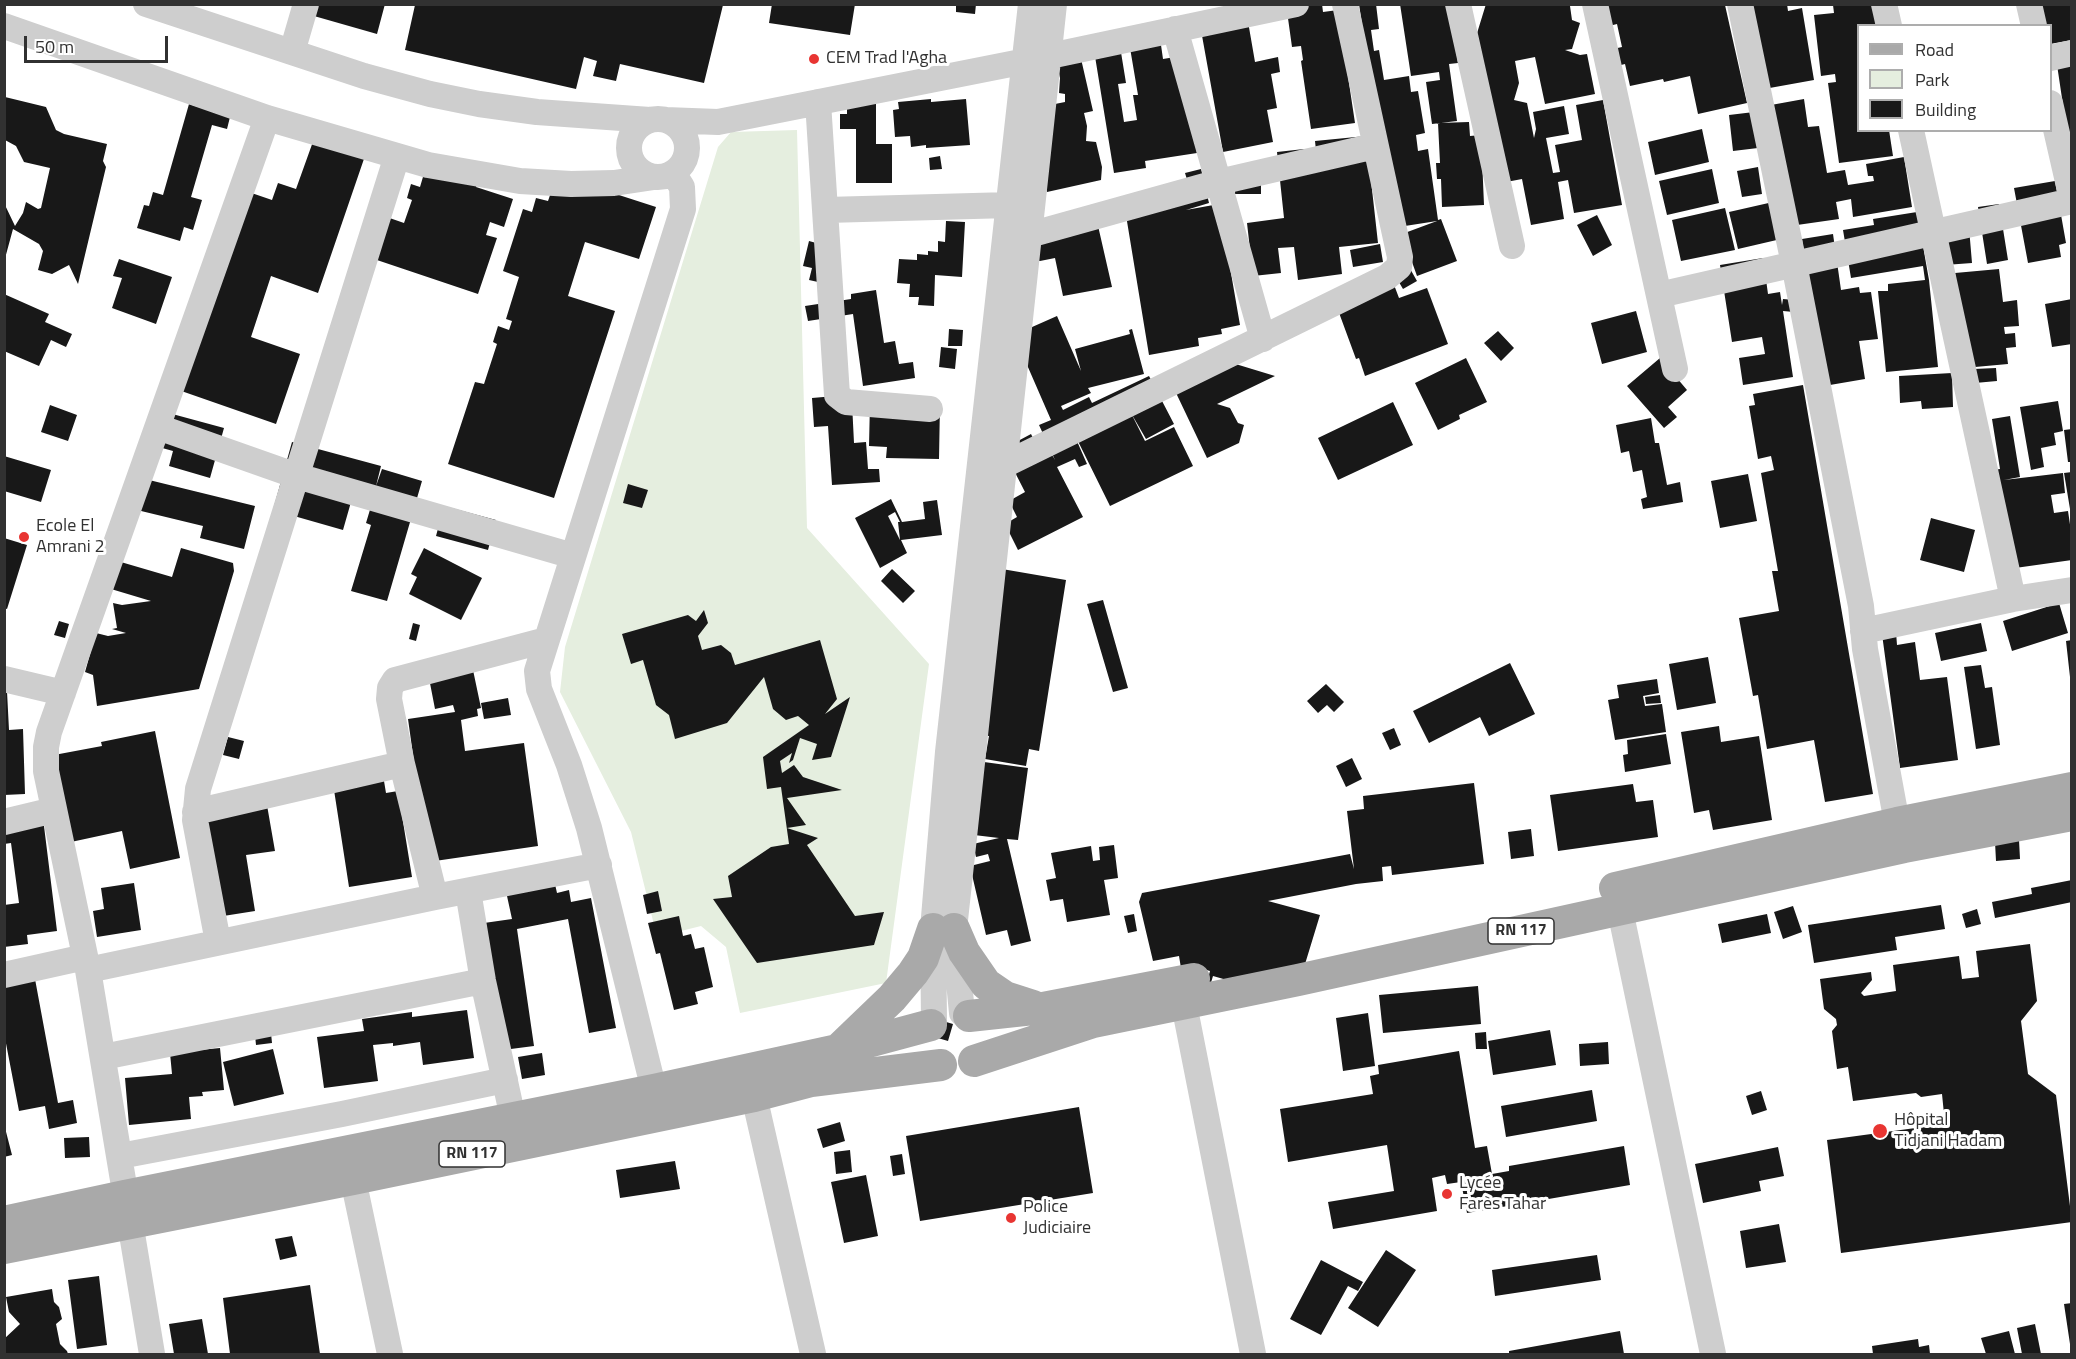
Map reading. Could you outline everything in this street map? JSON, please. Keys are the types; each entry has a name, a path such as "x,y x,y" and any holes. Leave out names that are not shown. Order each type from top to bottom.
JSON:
{"main road":[{"name":"RN 117","path":"1617,899 1897,823 2072,788"},
{"name":"RN 117","path":"974,1061 1181,992 1334,952 2072,815"},
{"path":"838,1050 892,998 913,973 943,929 964,952 986,984 1005,997 1043,1008"},
{"name":"RN 117","path":"4,1222 128,1210 353,1179 591,1116 654,1090 838,1050 949,1019 1181,992"},
{"path":"949,1019 981,1029 982,1046 974,1061 958,1068 941,1065 934,1059 926,1042 949,1019"},
{"name":"RN 117","path":"4,1248 128,1210 330,1155 513,1118 591,1116 754,1096 811,1081 941,1065"}],"street":[{"path":"146,4 364,76 430,94 479,104 549,113 718,122 1296,4"},
{"path":"292,52 306,4"},
{"path":"943,929 1004,465 1029,236 1037,58 1032,4"},
{"path":"949,1019 943,929 948,752 1010,205 1037,58 1054,4"},
{"path":"1004,465 1387,277 1399,267 1400,257 1345,4"},
{"path":"1458,4 1512,246"},
{"path":"1595,4 1675,369"},
{"path":"1740,4 1859,595 1863,631 1897,823"},
{"path":"1884,4 1889,24"},
{"path":"2030,4 2034,24"},
{"path":"1175,29 1263,339"},
{"path":"6,32 267,118 397,156 475,174 520,181 571,184 614,183 669,172 718,122"},
{"path":"2052,58 2072,53"},
{"path":"818,102 837,395 846,402 930,409"},
{"path":"1659,295 2072,200 2052,112"},
{"path":"152,1354 103,1057 46,771 46,747 49,732 267,118"},
{"path":"658,120 674,124 685,139 687,148 669,172 645,174 631,160 630,140 634,131 642,124 658,120"},
{"path":"1911,132 2013,600"},
{"path":"1029,236 1219,182 1376,146"},
{"path":"218,942 197,834 195,812 198,789 397,156"},
{"path":"654,1090 599,866 569,765 538,689 537,670 683,209 682,187 669,172"},
{"path":"826,210 1010,205"},
{"path":"158,427 297,476 573,556"},
{"path":"1863,631 2072,590"},
{"path":"435,897 402,764 389,699 390,688 394,680 546,640"},
{"path":"4,679 63,693"},
{"path":"195,812 402,764"},
{"path":"4,822 54,810"},
{"path":"4,975 218,942 599,866"},
{"path":"468,891 483,981 513,1118"},
{"path":"1617,899 1713,1354"},
{"path":"103,1057 483,981"},
{"path":"1181,992 1253,1354"},
{"path":"120,1156 505,1080"},
{"path":"754,1096 813,1354"},
{"path":"321,1118 330,1155"},
{"path":"353,1179 390,1354"}],"green space":[{"path":"797,130 807,528 929,664 886,983 740,1013 726,947 701,926 657,937 631,832 560,692 565,647 718,147 731,132"}],"building":[{"path":"302,4 385,4 377,34 300,12"},
{"path":"772,4 855,4 850,35 769,23"},
{"path":"956,4 976,4 975,14 956,12"},
{"path":"1286,4 1322,4 1323,12 1338,10 1355,123 1311,129 1301,46 1292,47"},
{"path":"1359,4 1376,4 1379,29 1371,30 1374,51 1379,50 1384,80 1409,76 1411,92 1418,91 1425,133 1416,135 1418,151 1428,149 1438,220 1441,219 1457,261 1417,276 1402,234 1437,221 1392,228"},
{"path":"1400,4 1449,4 1458,63 1449,64 1457,121 1432,124 1426,82 1440,80 1439,72 1411,76"},
{"path":"1486,4 1564,4 1570,6 1572,20 1580,23 1572,49 1565,50 1580,55 1587,54 1595,94 1545,104 1535,57 1515,61 1519,83 1514,100 1527,103 1534,138 1536,129 1533,112 1564,106 1569,134 1546,138 1553,173 1560,172 1555,145 1582,140 1576,105 1603,100 1622,205 1574,213 1568,180 1558,182 1564,219 1531,225 1522,179 1501,183 1474,43"},
{"path":"1605,4 1725,5 1747,103 1698,114 1690,76 1630,86 1625,64 1617,66 1613,49 1622,47 1617,24 1609,26"},
{"path":"1749,4 1787,4 1788,11 1802,8 1814,80 1764,89"},
{"path":"2037,4 2072,4 2072,40 2052,44 2052,24 2041,24"},
{"path":"415,5 723,5 704,83 620,64 616,81 593,76 597,61 584,57 576,89 405,50"},
{"path":"1833,5 1873,5 1876,24 1857,24 1857,132 1889,132 1893,156 1839,163 1828,83 1836,82 1835,74 1821,76 1814,15 1834,13"},
{"path":"1246,10 1255,62 1278,57 1280,72 1271,74 1277,108 1267,110 1273,142 1223,152 1199,19"},
{"path":"1159,31 1163,59 1181,56 1197,153 1145,161 1146,168 1114,173 1093,44 1119,40 1126,83 1118,84 1124,122 1137,120 1133,95 1138,95 1128,36"},
{"path":"1079,50 1093,111 1084,113 1087,126 1086,141 1096,142 1102,167 1101,180 1047,192 1044,179 1046,154 1051,153 1048,136 1050,105 1065,102 1065,94 1059,93 1060,78 1056,60"},
{"path":"2072,55 2072,152 2070,152 2056,58"},
{"path":"5,97 46,107 56,130 64,134 107,144 103,161 106,167 78,284 69,265 52,274 38,270 43,251 39,244 13,229 4,262 4,203 15,226 23,213 26,202 38,209 41,208 50,168 24,162 16,146 5,140"},
{"path":"847,97 876,97 876,144 892,144 892,183 856,183 856,129 840,129 840,114 847,114"},
{"path":"931,99 931,102 966,99 970,145 911,147 910,136 895,137 893,110 899,109 898,102"},
{"path":"1804,99 1808,127 1819,126 1827,173 1845,170 1848,185 1874,181 1873,176 1868,176 1866,164 1904,157 1912,207 1853,217 1851,199 1836,202 1839,219 1790,226 1771,105"},
{"path":"189,104 230,117 227,129 212,125 191,197 202,200 193,230 184,227 180,241 137,228 144,205 149,206 153,192 163,195"},
{"path":"1754,112 1758,148 1733,151 1729,115"},
{"path":"1469,122 1470,136 1481,135 1484,205 1442,207 1441,179 1437,179 1436,163 1440,163 1438,123"},
{"path":"1702,129 1709,162 1655,175 1648,142"},
{"path":"315,136 366,153 318,293 271,276 251,337 300,354 276,424 167,386 234,187 272,200 278,183 296,189"},
{"path":"1366,136 1378,243 1339,247 1342,274 1298,280 1294,247 1278,248 1281,273 1253,276 1247,223 1284,218 1277,152 1304,149 1306,170 1318,169 1315,141"},
{"path":"940,156 942,169 930,170 929,158"},
{"path":"428,160 480,177 476,187 513,199 504,227 490,222 486,235 497,238 478,294 365,256 378,214 404,223 412,200 407,198 411,184 420,187"},
{"path":"1236,165 1261,165 1261,194 1235,194"},
{"path":"1758,167 1762,194 1742,197 1737,171"},
{"path":"1201,169 1209,203 1186,210 1219,204 1240,325 1221,329 1222,334 1198,338 1199,346 1149,355 1123,197 1189,186 1185,173"},
{"path":"1712,169 1719,203 1667,215 1659,181"},
{"path":"557,175 656,207 639,259 585,242 568,296 615,311 554,498 448,464 475,382 484,384 497,344 493,342 498,326 509,330 512,321 506,319 519,277 503,271 523,209 532,212 536,198 548,201"},
{"path":"2055,181 2066,243 2059,245 2061,257 2028,263 2014,188"},
{"path":"1773,202 1781,239 1738,249 1729,212"},
{"path":"1999,204 2008,260 1987,264 1978,207"},
{"path":"1725,208 1735,250 1681,261 1672,220"},
{"path":"1917,212 1929,280 1938,367 1886,372 1878,291 1888,291 1888,284 1925,280 1923,266 1851,278 1843,230 1874,225 1873,219"},
{"path":"1597,215 1612,245 1593,256 1577,225"},
{"path":"1968,216 1972,263 1945,265 1941,218"},
{"path":"1096,217 1112,287 1063,296 1055,258 1032,260 1037,220"},
{"path":"946,221 965,222 962,277 935,275 934,306 918,305 919,297 909,297 910,284 897,283 899,259 917,260 917,254 928,255 928,251 938,252 938,241 945,242"},
{"path":"1833,234 1841,290 1859,287 1860,293 1871,292 1878,339 1859,341 1865,379 1824,386 1802,239"},
{"path":"809,241 827,246 818,282 809,280 812,268 803,266"},
{"path":"1380,244 1383,262 1353,267 1350,250"},
{"path":"1404,258 1417,281 1403,289 1390,267"},
{"path":"1763,258 1768,294 1780,292 1782,305 1783,299 1795,300 1794,312 1783,311 1793,377 1743,385 1739,358 1765,354 1762,337 1732,342 1720,265"},
{"path":"119,259 172,277 156,324 112,308 122,278 113,276"},
{"path":"1388,269 1399,298 1427,288 1448,344 1365,376 1359,358 1356,359 1331,291"},
{"path":"1999,269 2003,302 2017,300 2019,326 2004,327 2005,334 2015,333 2016,347 2006,348 2008,364 1964,368 1955,273"},
{"path":"876,290 884,343 895,341 899,364 913,362 915,378 863,386 853,314 808,321 805,306 851,299 851,294"},
{"path":"4,294 49,314 45,322 72,334 66,347 51,340 39,366 4,351"},
{"path":"2072,299 2072,344 2052,347 2045,304"},
{"path":"1636,311 1647,352 1602,364 1591,323"},
{"path":"1057,316 1081,371 1075,349 1130,334 1129,330 1132,329 1144,374 1088,388 1091,393 1061,406 1063,410 1089,397 1092,403 1149,376 1174,424 1146,439 1131,413 1145,441 1174,427 1193,466 1110,506 1069,423 1087,464 1079,467 1075,459 1057,467 1083,517 1018,550 1005,524 1017,517 1009,501 1025,492 1003,449 1031,434 1035,442 1043,439 1055,460 1039,425 1051,420 1014,335"},
{"path":"949,329 963,330 962,346 948,346"},
{"path":"1498,331 1514,348 1501,361 1484,343"},
{"path":"941,347 957,349 955,369 939,367"},
{"path":"1206,355 1275,376 1217,404 1230,408 1238,423 1244,425 1239,443 1207,458 1167,374"},
{"path":"1466,358 1487,402 1459,415 1460,419 1438,430 1415,383"},
{"path":"1660,358 1687,390 1668,407 1677,417 1664,428 1627,386"},
{"path":"1996,368 1997,381 1975,383 1974,369"},
{"path":"1952,373 1953,407 1922,409 1921,401 1900,403 1899,376"},
{"path":"1803,385 1873,794 1825,802 1814,740 1767,749 1758,695 1753,696 1739,618 1779,611 1772,571 1778,571 1761,473 1774,470 1771,456 1758,459 1749,406 1755,405 1753,394"},
{"path":"835,396 852,403 854,443 866,442 868,469 879,469 880,482 832,485 828,426 814,427 812,398"},
{"path":"2058,401 2063,431 2054,433 2056,445 2041,448 2044,467 2031,470 2020,407"},
{"path":"870,402 940,403 939,459 886,458 887,447 869,446"},
{"path":"1393,402 1413,445 1338,480 1318,438"},
{"path":"50,405 77,415 68,441 41,432"},
{"path":"165,412 224,428 210,478 169,466 173,451 155,446"},
{"path":"2010,416 2020,477 2004,480 2063,473 2065,493 2051,495 2054,513 2068,511 2072,560 2008,569 1993,470 2000,469 1992,419"},
{"path":"1651,418 1655,443 1659,443 1667,485 1680,482 1683,502 1643,509 1641,499 1647,497 1642,470 1633,472 1629,451 1621,453 1616,425"},
{"path":"2072,429 2072,462 2068,462 2064,430"},
{"path":"292,442 381,466 376,486 382,469 422,481 387,601 351,591 371,525 366,523 375,493 355,488 343,530 273,510"},
{"path":"4,456 51,470 41,502 4,491"},
{"path":"2072,472 2072,509 2070,509 2064,473"},
{"path":"1748,474 1757,521 1720,528 1711,481"},
{"path":"145,479 255,506 244,549 200,538 203,526 137,510"},
{"path":"628,484 648,490 642,508 623,503"},
{"path":"891,499 902,522 925,519 923,502 937,500 942,535 901,540 907,553 880,568 855,518","holes":["895,512 900,522 898,522 900,540 888,516"]},
{"path":"444,506 496,520 488,550 436,536"},
{"path":"1931,518 1975,530 1964,572 1920,560"},
{"path":"4,538 27,545 7,609 4,608"},
{"path":"181,548 233,563 234,571 199,689 97,706 93,675 85,672 96,633 108,636 126,633 112,629 117,628 113,603 122,605 151,601 111,589 114,560 172,577"},
{"path":"424,548 482,578 461,620 409,594 417,577 411,574"},
{"path":"892,569 915,591 903,603 881,581"},
{"path":"1002,569 1066,580 1039,751 1029,749 1026,766 985,759 989,736 976,734"},
{"path":"1103,600 1128,688 1113,692 1087,604"},
{"path":"2059,603 2068,633 2012,651 2003,621"},
{"path":"704,610 708,623 698,636 702,650 721,645 731,653 735,665 820,640 837,699 825,714 850,697 831,757 812,760 817,744 800,738 793,760 789,763 792,753 780,761 782,773 794,765 803,777 842,790 787,798 806,825 787,828 818,838 807,845 855,916 884,912 874,945 757,963 713,899 732,897 728,876 771,847 789,844 781,787 767,789 763,757 809,725 798,716 786,720 773,709 764,677 727,723 675,739 669,715 656,705 643,660 631,664 622,634 688,615 696,621"},
{"path":"59,621 69,624 65,638 54,635"},
{"path":"413,623 420,625 416,641 409,639"},
{"path":"1981,623 1987,651 1941,661 1935,633"},
{"path":"1896,632 1897,645 1915,642 1920,680 1947,677 1958,760 1900,768 1882,634"},
{"path":"2072,640 2072,677 2070,677 2066,641"},
{"path":"469,651 481,708 477,709 478,716 461,720 465,751 524,743 538,846 428,862 408,719 455,712 453,705 435,709 429,678"},
{"path":"1708,657 1716,703 1677,710 1669,664"},
{"path":"1510,663 1535,714 1489,736 1480,717 1429,743 1413,711"},
{"path":"1981,665 1985,688 1992,687 2000,745 1976,749 1964,667"},
{"path":"4,672 6,672 9,730 23,729 25,794 4,795"},
{"path":"1657,679 1659,693 1643,696 1645,706 1662,704 1666,732 1615,740 1608,700 1619,698 1617,685"},
{"path":"1326,684 1344,702 1334,712 1327,705 1318,713 1307,701"},
{"path":"1660,695 1661,703 1646,704 1645,697"},
{"path":"508,698 511,715 484,719 481,703"},
{"path":"1719,726 1721,742 1759,736 1772,820 1713,830 1709,810 1694,813 1681,732"},
{"path":"1394,728 1401,745 1390,750 1382,733"},
{"path":"155,731 180,858 130,869 122,831 71,842 54,755 102,746 101,742"},
{"path":"1666,734 1671,764 1625,772 1623,755 1628,754 1627,740"},
{"path":"228,737 244,741 239,759 223,755"},
{"path":"1352,758 1362,779 1346,787 1336,766"},
{"path":"984,762 1028,768 1018,840 1007,839 1031,941 1011,946 1007,930 986,935 970,866 990,861 988,854 976,857 973,844 999,838 974,835"},
{"path":"382,769 386,793 398,791 412,877 349,887 332,777"},
{"path":"1474,783 1484,864 1392,875 1391,866 1382,867 1383,881 1268,901 1320,915 1298,987 1227,980 1213,976 1206,999 1205,990 1210,971 1193,966 1181,968 1179,956 1153,961 1139,902 1142,893 1350,854 1354,869 1347,811 1364,809 1363,796"},
{"path":"1633,784 1636,802 1653,800 1658,837 1558,851 1550,795"},
{"path":"264,788 275,851 246,855 255,911 217,917 198,803"},
{"path":"42,810 57,931 27,935 28,944 4,947 4,905 19,903 11,843 4,844 4,831"},
{"path":"1531,829 1534,856 1511,859 1508,832"},
{"path":"2019,840 2020,859 1996,861 1995,842"},
{"path":"1114,845 1118,878 1104,880 1110,915 1067,922 1063,899 1050,901 1046,880 1056,878 1051,853 1091,846 1093,861 1100,860 1099,847"},
{"path":"552,871 557,893 569,890 571,902 591,898 616,1028 589,1033 568,919 517,929 534,1046 503,1050 484,923 512,919 507,896"},
{"path":"2072,880 2072,902 1995,918 1992,902 2032,894 2031,888"},
{"path":"134,883 141,930 97,937 93,911 104,909 101,888"},
{"path":"658,891 662,911 647,914 643,895"},
{"path":"1941,905 1945,929 1895,937 1897,950 1814,963 1808,925"},
{"path":"1793,906 1802,932 1783,939 1774,912"},
{"path":"1977,909 1981,924 1966,928 1962,914"},
{"path":"1134,914 1137,931 1128,933 1124,916"},
{"path":"1767,914 1771,933 1722,943 1718,924"},
{"path":"679,916 683,936 691,934 695,949 704,947 713,987 695,992 698,1004 674,1010 660,953 656,954 648,923"},
{"path":"2030,944 2037,1001 2021,1021 2028,1074 2056,1095 2072,1222 1841,1253 1827,1140 1945,1124 1942,1094 1921,1097 1916,1093 1853,1101 1848,1067 1837,1069 1832,1031 1837,1025 1836,1019 1824,1009 1820,979 1871,972 1872,980 1861,993 1864,996 1896,991 1893,965 1959,956 1962,979 1979,977 1976,951"},
{"path":"35,979 58,1103 73,1100 77,1123 49,1129 45,1106 19,1111 4,1033 4,985"},
{"path":"1478,986 1481,1024 1383,1033 1379,995"},
{"path":"467,1010 474,1058 423,1065 420,1042 393,1046 393,1043 373,1045 378,1081 324,1088 317,1037 364,1031 362,1019 412,1012 412,1017"},
{"path":"1368,1013 1375,1066 1343,1071 1336,1018"},
{"path":"936,1019 953,1024 948,1041 931,1036"},
{"path":"270,1023 272,1043 256,1045 254,1025"},
{"path":"1550,1030 1556,1065 1493,1075 1488,1041"},
{"path":"1486,1032 1487,1049 1476,1049 1475,1033"},
{"path":"1608,1042 1609,1064 1580,1066 1579,1044"},
{"path":"220,1048 224,1090 202,1092 203,1096 189,1097 191,1119 129,1125 125,1078 172,1074 170,1053"},
{"path":"273,1049 284,1094 234,1106 223,1062"},
{"path":"1459,1051 1475,1148 1487,1146 1492,1174 1509,1171 1509,1166 1624,1146 1630,1185 1467,1213 1461,1182 1447,1184 1445,1175 1432,1178 1437,1211 1333,1229 1328,1202 1394,1191 1387,1145 1288,1162 1280,1109 1373,1094 1370,1076 1379,1074 1378,1065"},
{"path":"542,1053 545,1075 522,1079 518,1057"},
{"path":"1592,1090 1597,1121 1506,1137 1501,1106"},
{"path":"1761,1091 1767,1110 1752,1115 1746,1096"},
{"path":"1079,1107 1093,1193 920,1221 906,1136"},
{"path":"840,1122 845,1141 823,1148 817,1129"},
{"path":"4,1124 12,1155 4,1157"},
{"path":"89,1137 90,1157 65,1158 64,1138"},
{"path":"1778,1147 1784,1176 1759,1181 1761,1191 1703,1203 1695,1164"},
{"path":"850,1150 852,1172 836,1174 834,1152"},
{"path":"902,1154 905,1174 893,1176 890,1156"},
{"path":"675,1161 680,1189 620,1198 616,1170"},
{"path":"866,1175 878,1236 844,1243 831,1182"},
{"path":"1779,1224 1786,1262 1746,1268 1740,1231"},
{"path":"292,1236 297,1256 280,1260 275,1239"},
{"path":"1386,1250 1416,1270 1378,1327 1348,1308"},
{"path":"1597,1255 1601,1280 1495,1296 1492,1270"},
{"path":"1321,1260 1363,1282 1358,1291 1348,1286 1321,1335 1290,1319"},
{"path":"99,1276 107,1345 77,1349 68,1280"},
{"path":"310,1285 320,1354 230,1354 223,1298"},
{"path":"52,1289 54,1302 59,1307 62,1319 56,1324 60,1344 68,1354 4,1354 4,1339 20,1324 9,1312 6,1297"},
{"path":"2072,1303 2072,1344 2070,1344 2064,1304"},
{"path":"202,1319 208,1354 174,1354 169,1324"},
{"path":"2035,1324 2041,1354 2022,1354 2017,1328"},
{"path":"1620,1331 1624,1354 1509,1354 1509,1351"},
{"path":"2009,1331 2015,1354 1986,1354 1981,1338"},
{"path":"1918,1339 1919,1347 1929,1345 1930,1354 1873,1354 1872,1346"}],"place":[{"name":"CEM Trad l'Agha","path":"814,59"},
{"name":"Ecole El Amrani 2","path":"24,537"},
{"name":"Hôpital Tidjani Hadam","path":"1880,1131"},
{"name":"Lycée Farès Tahar","path":"1447,1194"},
{"name":"Police Judiciaire","path":"1011,1218"}]}
